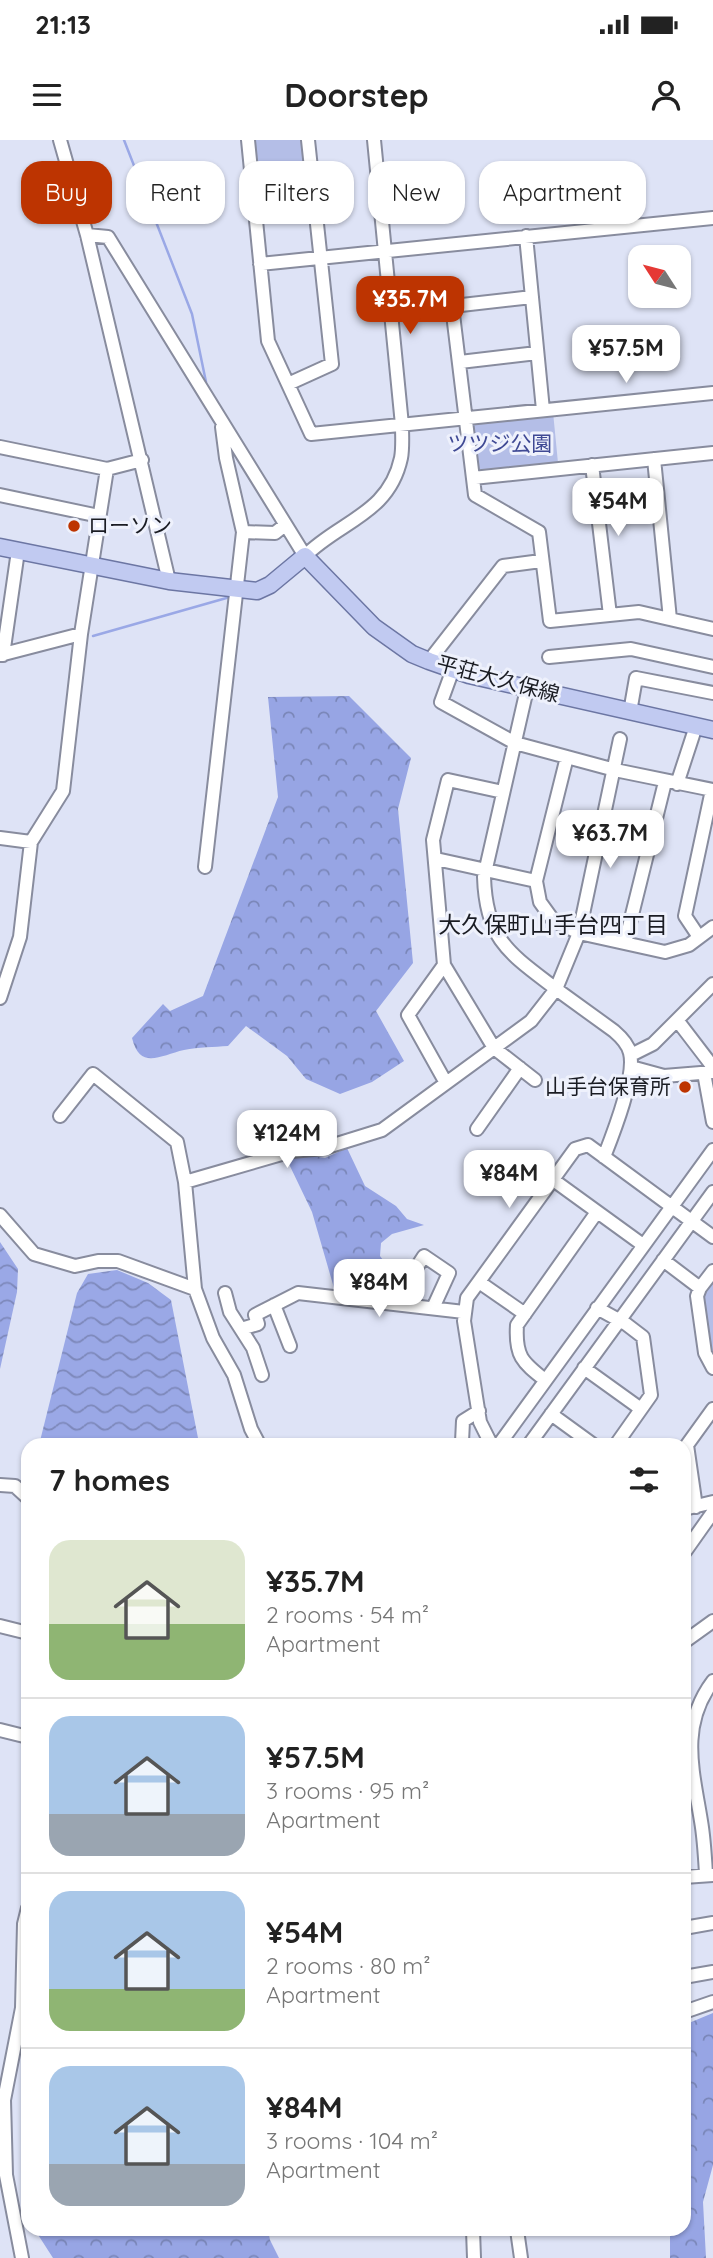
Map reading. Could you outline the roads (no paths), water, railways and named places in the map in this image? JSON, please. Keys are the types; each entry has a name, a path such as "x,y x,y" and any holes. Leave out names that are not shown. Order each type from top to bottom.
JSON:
{"main road":[{"path":"0,547 91,566 235,590 263,589 305,556"},
{"name":"平荘大久保線","path":"305,556 374,627 412,654 429,662 527,689 713,730"}],"street":[{"path":"60,140 87,235 169,580"},
{"path":"248,140 268,341 311,435 713,393"},
{"path":"288,384 332,364 308,140"},
{"path":"87,235 107,237 305,556 318,544 374,507 392,483 401,457 402,425 374,140"},
{"path":"260,264 713,218"},
{"path":"526,236 543,410"},
{"path":"391,313 532,297"},
{"path":"452,306 475,495 539,532 550,621 639,612 713,629"},
{"path":"460,362 537,352"},
{"path":"205,867 243,532 226,458 222,421"},
{"path":"0,447 107,469 142,460"},
{"path":"473,478 713,453 713,459"},
{"path":"654,459 670,619"},
{"path":"593,465 610,615"},
{"path":"0,998 20,937 31,842 63,791 81,634 107,469"},
{"path":"0,495 99,516"},
{"path":"243,532 275,533 285,525"},
{"path":"18,551 1,655 81,634"},
{"path":"429,662 503,566 541,561"},
{"path":"550,656 631,649 713,667"},
{"path":"453,669 441,702 515,743 615,770 713,790 685,916 699,937"},
{"path":"630,712 636,678 713,693"},
{"path":"527,689 485,869 484,902 490,922 511,954 622,1038 631,1061 619,1114 604,1157"},
{"path":"625,943 671,783 696,726"},
{"path":"185,1182 292,1151 324,1147 382,1130 531,1021 556,989 579,933 620,739"},
{"path":"567,757 536,881 540,902 553,920 579,933 665,952 689,945 713,927"},
{"path":"503,792 448,780 433,840 444,965 494,1048 535,1080"},
{"path":"0,838 31,842"},
{"path":"436,859 536,881"},
{"path":"444,965 408,1015 446,1083"},
{"path":"631,1061 653,1044 711,988"},
{"path":"677,1020 710,1071 713,1122"},
{"path":"631,1061 664,1076 710,1071"},
{"path":"477,1129 520,1068"},
{"path":"60,1116 93,1074 177,1142 185,1182 195,1289 213,1338 234,1375 256,1438"},
{"path":"488,1438 480,1422 464,1321 467,1298 575,1149 588,1145 713,1237"},
{"path":"504,1438 713,1150"},
{"path":"552,1179 643,1245"},
{"path":"534,1438 713,1192"},
{"path":"545,1380 523,1362 516,1344 517,1325 597,1212"},
{"path":"0,1215 34,1254 75,1266 98,1261 118,1261 195,1289"},
{"path":"398,1304 404,1287 424,1256 449,1273 433,1308"},
{"path":"663,1260 700,1288"},
{"path":"713,1271 697,1296 705,1353 713,1368"},
{"path":"479,1282 525,1314"},
{"path":"225,1293 230,1312 253,1348 262,1375"},
{"path":"241,1329 258,1324 255,1315 298,1293 464,1311"},
{"path":"274,1305 290,1346"},
{"path":"597,1308 643,1337 651,1395 621,1438"},
{"path":"584,1368 641,1409"},
{"path":"691,1439 713,1409"},
{"path":"462,1438 463,1421 479,1411"},
{"path":"551,1414 584,1438"},
{"path":"0,1485 15,1486 21,1491"},
{"path":"691,1508 713,1502"},
{"path":"691,1543 713,1513"},
{"path":"691,1637 713,1621"},
{"path":"0,1626 21,1631"},
{"path":"691,1719 713,1681"},
{"path":"0,1730 21,1735"},
{"path":"691,1758 710,1875 691,1876"},
{"path":"691,1927 713,1923"},
{"path":"691,1976 713,1972"},
{"path":"691,2010 713,2002"},
{"path":"21,2013 4,2101 6,2175 22,2258"},
{"path":"473,2236 474,2258"},
{"path":"518,2236 521,2258"}],"water":[{"path":"0,1242 18,1269 17,1292 0,1369"},
{"path":"117,1270 148,1283 171,1300 198,1438 41,1438 77,1293 88,1274"}],"waterway":[{"path":"124,140 192,314 206,382"},
{"path":"93,636 230,597"}],"place":[{"name":"ローソン","path":"74,526"},
{"name":"山手台保育所","path":"685,1087"}],"district":[{"name":"大久保町山手台四丁目","path":"553,925"}],"park label":[{"name":"ツツジ公園","path":"500,444"}]}
